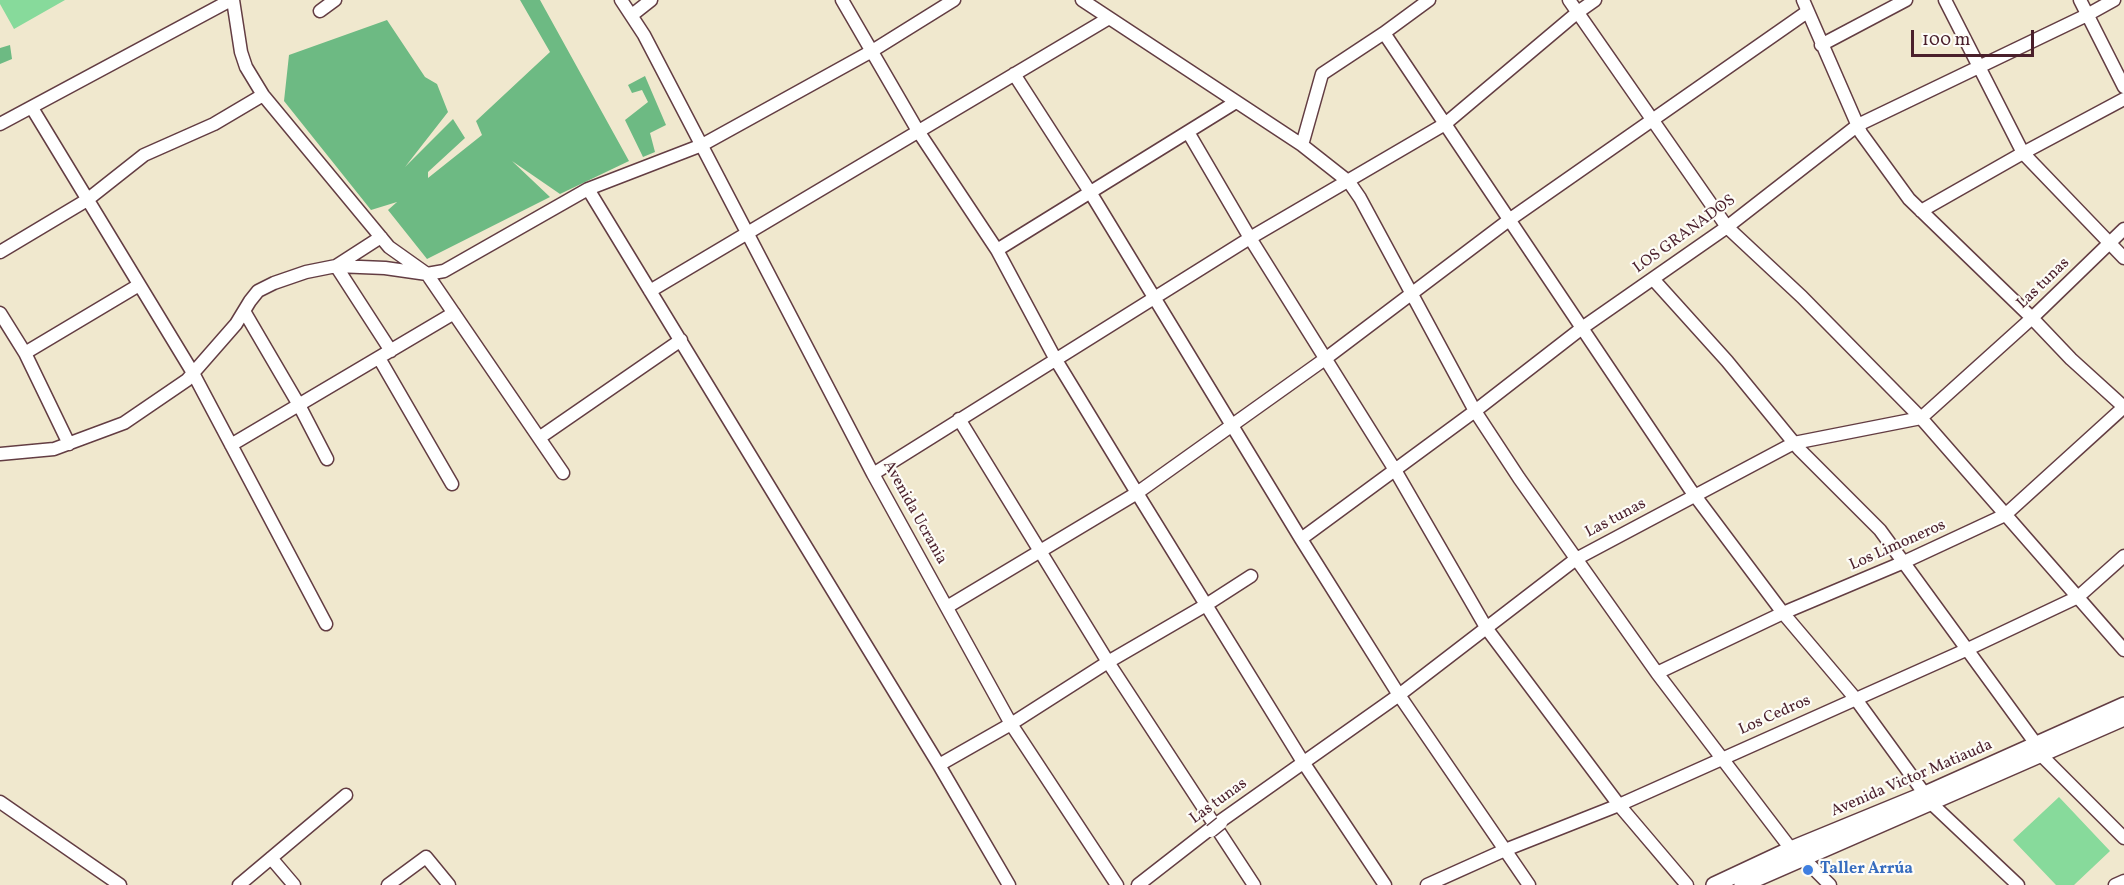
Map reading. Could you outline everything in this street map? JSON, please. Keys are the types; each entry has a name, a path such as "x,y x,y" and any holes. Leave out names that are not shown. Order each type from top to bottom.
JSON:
{"main road":[{"name":"Avenida Victor Matiauda","path":"1742,885 1804,859 2038,749 2124,705"},
{"name":"Avenida Victor Matiauda","path":"2038,749 2124,718"},
{"name":"Avenida Victor Matiauda","path":"1714,885 1791,849 1928,799"}],"street":[{"path":"0,124 232,0 241,52 246,67 263,95 389,247 427,274 563,473"},
{"path":"320,11 335,0"},
{"name":"Avenida Ucrania","path":"621,0 632,15 702,145 873,474 1011,724 1117,885"},
{"path":"632,15 651,0"},
{"path":"842,0 918,131 997,250 1056,360 1137,494 1303,762 1385,885"},
{"path":"0,454 54,449 124,423 187,380 236,324 258,291 274,282 336,266 385,268 427,274 444,271 588,189 702,145 872,51 954,0"},
{"path":"1083,0 1302,145 1348,182 1360,198 1475,411 1576,559 1657,673 1791,849 1830,885"},
{"path":"1302,145 1322,74 1429,0"},
{"path":"1569,0 1728,227 1802,297 1921,418 2124,650"},
{"path":"873,474 1250,238 1445,124 1594,0"},
{"path":"1821,45 1906,0"},
{"path":"1945,0 2023,153 2124,258"},
{"path":"2080,0 2124,87"},
{"name":"LOS GRANADOS","path":"1301,539 1475,411 1582,328 1728,227 1858,125 2114,0"},
{"path":"947,607 1137,494 1325,359 1509,220 1653,120 1805,6 1861,133 1909,199 2071,359 2124,407"},
{"path":"650,291 1110,18"},
{"path":"1384,33 1695,496 1783,614 1855,698 1928,799 2018,885"},
{"path":"1014,74 1090,192 1301,539 1399,694 1530,885"},
{"path":"0,252 87,200 144,155 213,124 263,95"},
{"path":"1921,210 2124,99"},
{"path":"997,250 1236,102"},
{"path":"32,108 193,373 326,624"},
{"path":"1188,132 1250,238 1395,470 1486,626 1619,805 1687,885"},
{"path":"588,189 939,765 1009,885"},
{"name":"Las tunas","path":"1138,885 1303,762 1399,694 1576,559 1794,443 1921,418 2032,318 2124,229"},
{"path":"336,266 381,237"},
{"path":"336,266 391,351"},
{"path":"1653,279 1726,361 1794,443 1880,530 2038,749 2124,838"},
{"path":"25,353 139,285"},
{"path":"244,311 327,459"},
{"path":"0,313 25,353 69,444"},
{"path":"231,446 454,313"},
{"path":"539,438 681,340"},
{"path":"379,358 452,484"},
{"name":"Los Limoneros","path":"1657,673 2005,515 2124,407"},
{"path":"959,419 1108,662 1254,885"},
{"name":"Los Cedros","path":"1427,885 1505,850 1619,805 1968,649 2078,597 2124,556"},
{"path":"939,765 1011,724 1108,662 1251,576"},
{"path":"239,885 346,795"},
{"path":"0,802 120,885"},
{"path":"388,885 426,857 449,885"},
{"path":"271,858 294,885"},
{"path":"2115,885 2124,881"}],"green space":[{"path":"0,0 65,0 14,29"},
{"path":"520,0 540,0 629,161 560,194 512,161 550,197 427,259 388,210 397,202 371,210 284,101 289,55 387,20 425,77 437,84 448,112 405,167 453,119 465,138 428,172 428,178 482,135 476,121 550,52"},
{"path":"10,45 12,59 0,64 0,48"},
{"path":"645,76 666,125 650,133 655,152 643,157 625,120 648,102 642,90 632,93 628,85"},
{"path":"2059,797 2110,851 2074,885 2056,885 2013,840"}],"place":[{"name":"Taller Arrúa","path":"1808,870"}]}
